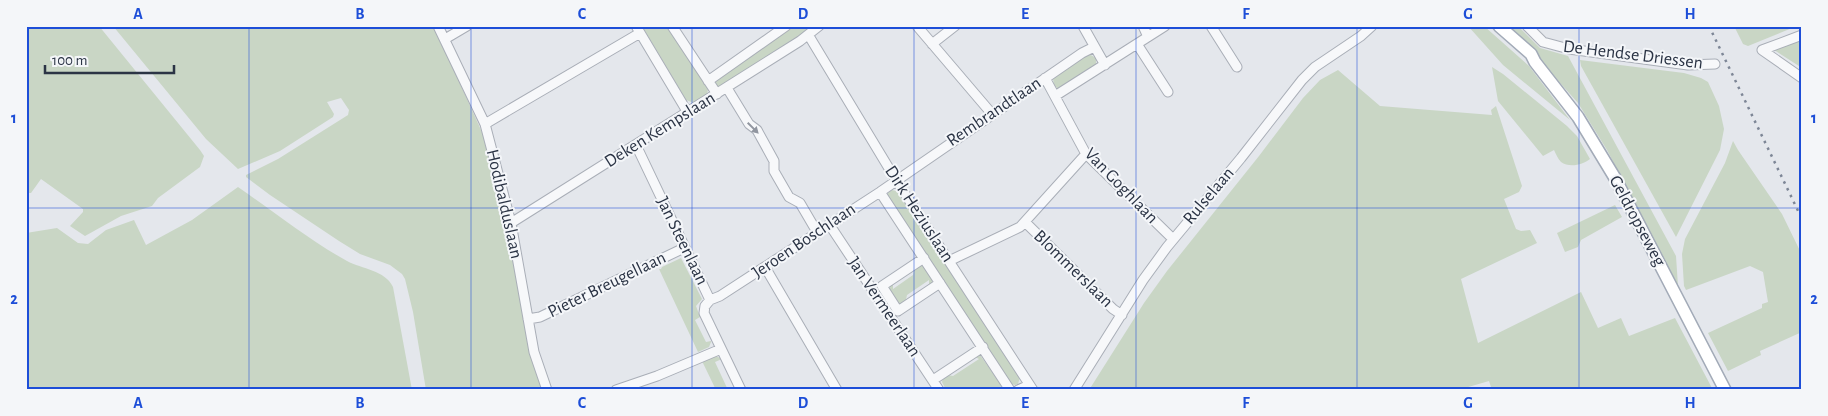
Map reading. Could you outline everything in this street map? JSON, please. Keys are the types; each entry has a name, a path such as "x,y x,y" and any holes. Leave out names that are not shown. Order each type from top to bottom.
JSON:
{"main road":[{"name":"Geldropseweg","path":"1489,26 1527,59 1535,62"},
{"name":"Geldropseweg","path":"1499,26 1531,54 1535,62 1578,117 1615,178 1725,390"}],"street":[{"name":"Hodibalduslaan","path":"438,26 485,124 511,223 534,352 547,390"},
{"path":"445,39 467,26"},
{"path":"672,26 717,94"},
{"name":"Deken Kempslaan","path":"708,81 786,26"},
{"name":"Deken Kempslaan","path":"511,223 728,88 809,36 819,26"},
{"path":"917,26 992,114"},
{"path":"932,44 955,26"},
{"path":"1083,26 1105,65"},
{"path":"1142,26 1148,37"},
{"name":"Rembrandtlaan","path":"1055,96 1165,26"},
{"path":"1211,26 1237,67"},
{"name":"Rulselaan","path":"1074,390 1143,280 1173,238 1241,158 1302,80 1315,67 1361,36 1372,26"},
{"name":"De Hendse Driessen","path":"1527,26 1543,42 1569,49 1688,65 1715,64"},
{"path":"485,124 638,30 688,113"},
{"path":"1802,35 1762,50 1802,78"},
{"name":"Dirk Heziuslaan","path":"809,36 896,180 1031,388"},
{"path":"1137,44 1168,92"},
{"name":"Rembrandtlaan","path":"896,180 1044,78 1094,47"},
{"name":"Van Goghlaan","path":"1044,78 1086,154 1173,238"},
{"path":"728,88 749,124 757,130 774,161 774,171 789,197 800,203 817,232"},
{"name":"Jan Steenlaan","path":"636,145 710,300 705,306 704,313 741,390"},
{"path":"949,261 1012,232 1025,222 1086,154"},
{"name":"Jeroen Boschlaan","path":"710,300 720,296 765,267 896,180"},
{"name":"Dirk Heziuslaan","path":"880,192 1010,390"},
{"name":"Blommerslaan","path":"1025,222 1122,315"},
{"name":"Jan Vermeerlaan","path":"829,224 939,390"},
{"name":"Pieter Breugellaan","path":"528,319 540,317 684,248"},
{"name":"Dirk Heziuslaan","path":"924,258 882,286 898,311 940,283"},
{"path":"765,267 837,390"},
{"path":"933,380 983,347"},
{"path":"616,390 657,376 721,349"},
{"path":"1018,390 1031,388"}],"green space":[{"path":"26,26 99,26 200,150 204,156 200,167 158,198 152,206 121,216 85,236 70,226 83,212 83,209 41,179 31,193 26,193"},
{"path":"113,26 434,26 489,151 505,223 510,227 543,390 426,390 413,312 402,274 390,265 360,254 339,241 246,177 246,175 278,159 348,115 349,110 341,98 327,102 334,114 333,117 280,151 238,169 206,139"},
{"path":"642,26 669,26 708,89 707,95 694,103 686,100"},
{"path":"791,26 813,26 719,88 714,85 714,81"},
{"path":"1468,26 1484,26 1529,66 1570,120 1503,65"},
{"path":"1506,26 1518,26 1540,48 1568,56 1676,256 1678,286 1607,150 1578,103 1519,37"},
{"path":"1734,26 1797,26 1748,46 1743,44"},
{"path":"1802,34 1802,68 1771,48"},
{"path":"1089,54 1096,58 1096,66 1059,89 1054,86 1053,78"},
{"path":"1580,60 1684,73 1708,82 1719,106 1724,129 1720,150 1676,237 1581,66"},
{"path":"1492,67 1567,126 1577,136 1590,159 1580,164 1572,165 1561,162 1554,150 1543,156 1498,101"},
{"path":"1338,70 1380,106 1492,115 1491,110 1496,106 1522,186 1519,192 1504,199 1516,229 1521,231 1530,230 1537,243 1461,279 1478,343 1581,292 1598,328 1621,318 1629,336 1675,318 1713,390 1492,390 1489,381 1458,390 1089,390 1144,303 1167,271 1303,98 1320,80"},
{"path":"1733,141 1782,214 1802,255 1802,332 1760,351 1761,355 1728,371 1708,333 1762,308 1762,304 1768,302 1763,272 1750,266 1686,290 1684,286 1682,254 1685,239 1725,163"},
{"path":"238,187 333,253 353,264 379,273 389,281 393,287 412,390 26,390 26,233 57,228 78,243 88,244 106,230 134,220 146,245 192,220"},
{"path":"892,190 900,192 1020,377 1018,384 1011,384 887,197 888,193"},
{"path":"1615,205 1622,217 1581,240 1578,247 1565,252 1557,233"},
{"path":"681,258 702,299 696,306 700,317 695,320 706,342 711,341 709,347 698,352 659,269"},
{"path":"923,265 933,278 932,285 929,287 929,280 907,295 905,304 896,304 888,289 893,282 893,289 913,275 915,266"},
{"path":"980,355 1000,383 1000,390 946,390 942,382 943,378 948,375 953,376 979,359 975,357"},
{"path":"716,356 722,359 715,362 728,390 716,390 702,361"}],"railway":[{"path":"1709,26 1802,219"}]}
